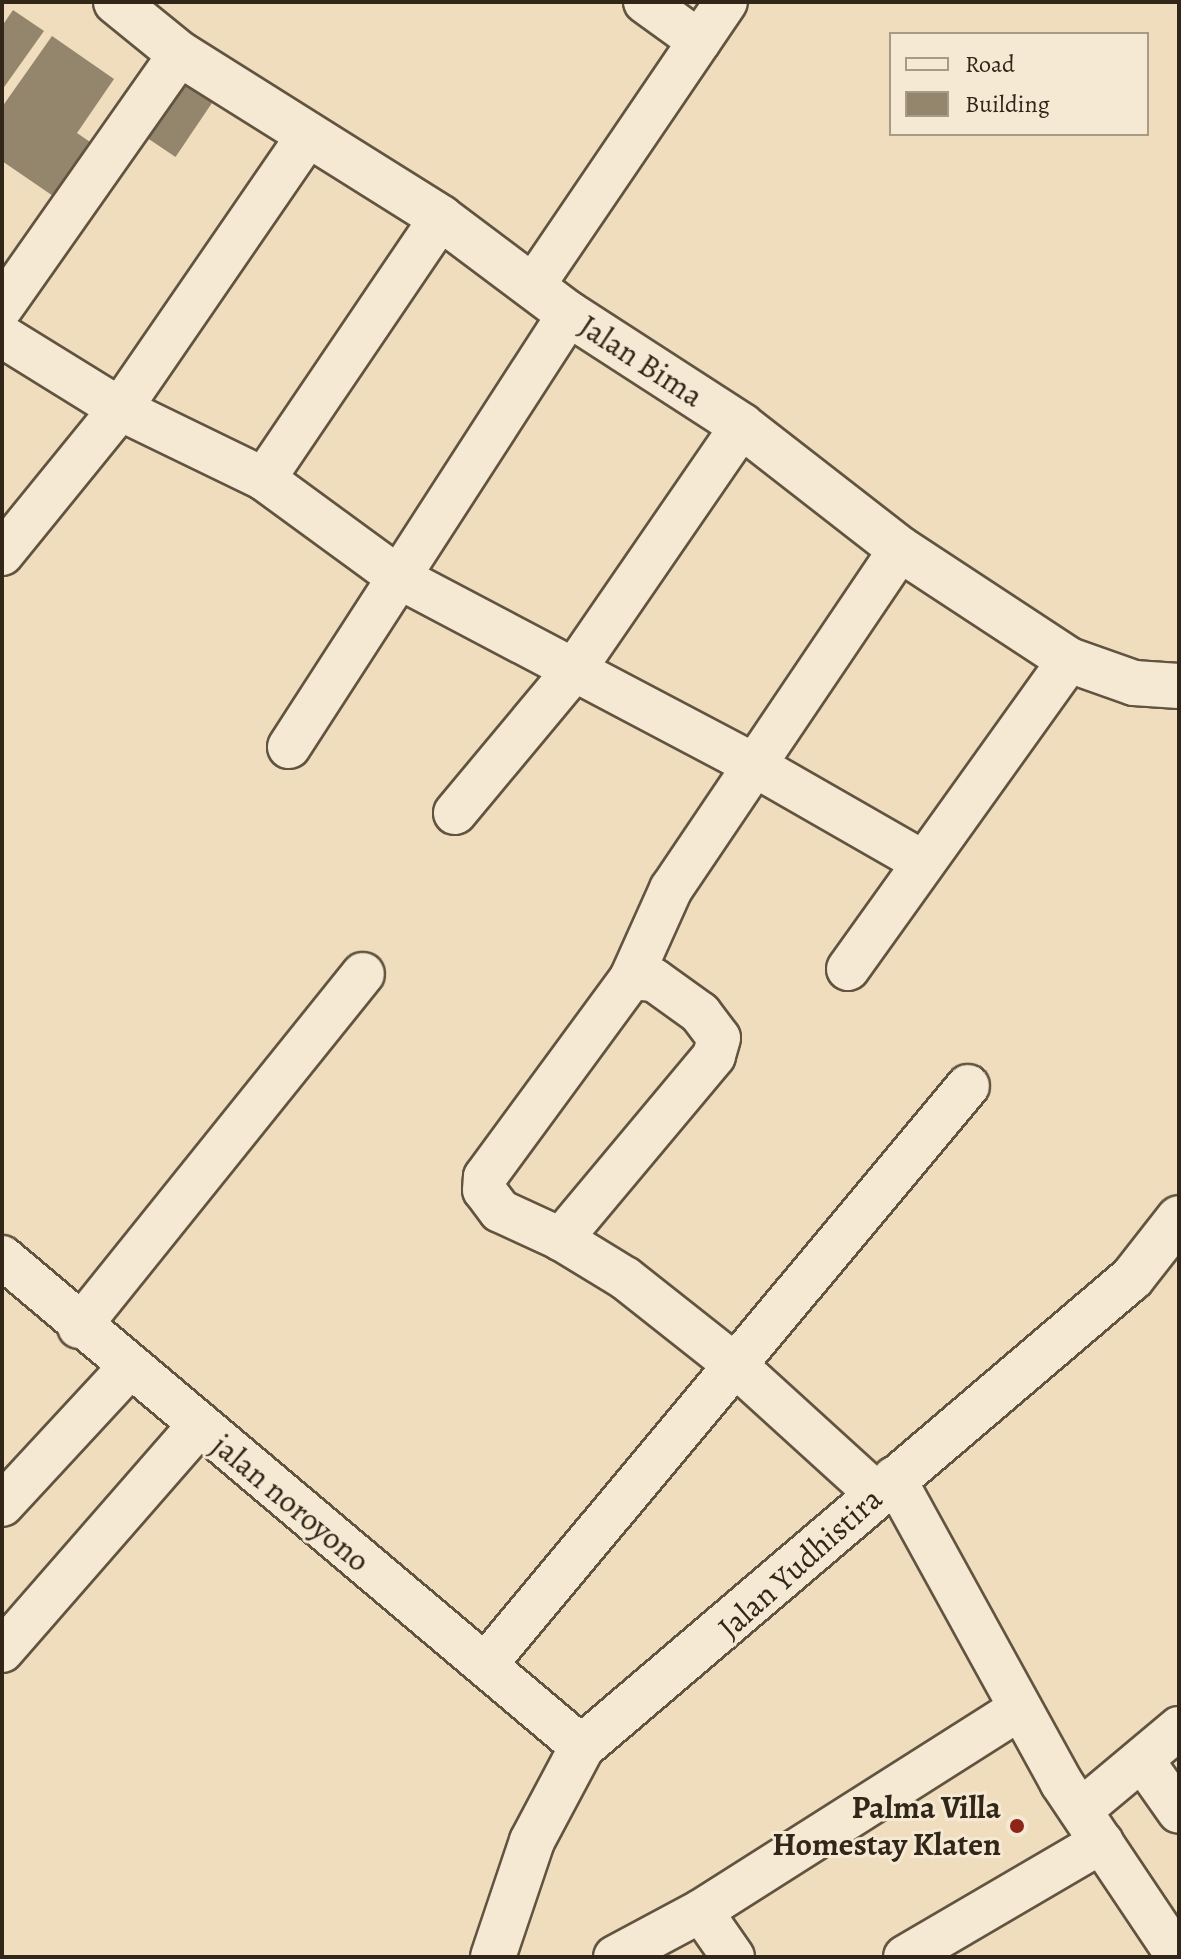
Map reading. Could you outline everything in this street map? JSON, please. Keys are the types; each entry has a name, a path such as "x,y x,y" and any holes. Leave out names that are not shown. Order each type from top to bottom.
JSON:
{"street":[{"name":"Jalan Bima","path":"116,2 180,54 441,218 569,314 742,426 900,549 1069,660 1134,683 1179,686"},
{"path":"645,2 699,41"},
{"path":"533,286 726,2"},
{"path":"2,307 180,54"},
{"path":"2,554 120,409 308,135"},
{"path":"264,479 441,218"},
{"path":"289,747 569,314"},
{"path":"2,336 120,409 264,479 398,577 752,764 923,862"},
{"path":"455,813 574,670 742,426"},
{"path":"900,549 752,764 671,889 631,978 485,1177 484,1190 500,1211 561,1239 625,1278 885,1486 1091,1826 1178,1957"},
{"path":"848,969 1069,660"},
{"path":"79,1327 363,974"},
{"path":"561,1239 714,1056 719,1038 700,1013 654,980 631,978"},
{"path":"485,1665 968,1086"},
{"name":"Jalan Yudhistira","path":"493,1957 532,1841 582,1747 1132,1278 1179,1218"},
{"name":"jalan noroyono","path":"2,1257 79,1327 582,1747"},
{"path":"2,1505 130,1367"},
{"path":"2,1651 198,1426"},
{"path":"615,1957 701,1911 1019,1709"},
{"path":"905,1957 1091,1826 1143,1761 1179,1728"},
{"path":"1143,1761 1179,1812"},
{"path":"701,1911 733,1957"}],"building":[{"path":"13,10 44,31 2,90 2,26"},
{"path":"52,36 114,79 77,133 93,144 56,198 2,161 2,107"},
{"path":"179,75 215,99 176,157 140,133"}],"place":[{"name":"Palma Villa Homestay Klaten","path":"1017,1826"}]}
